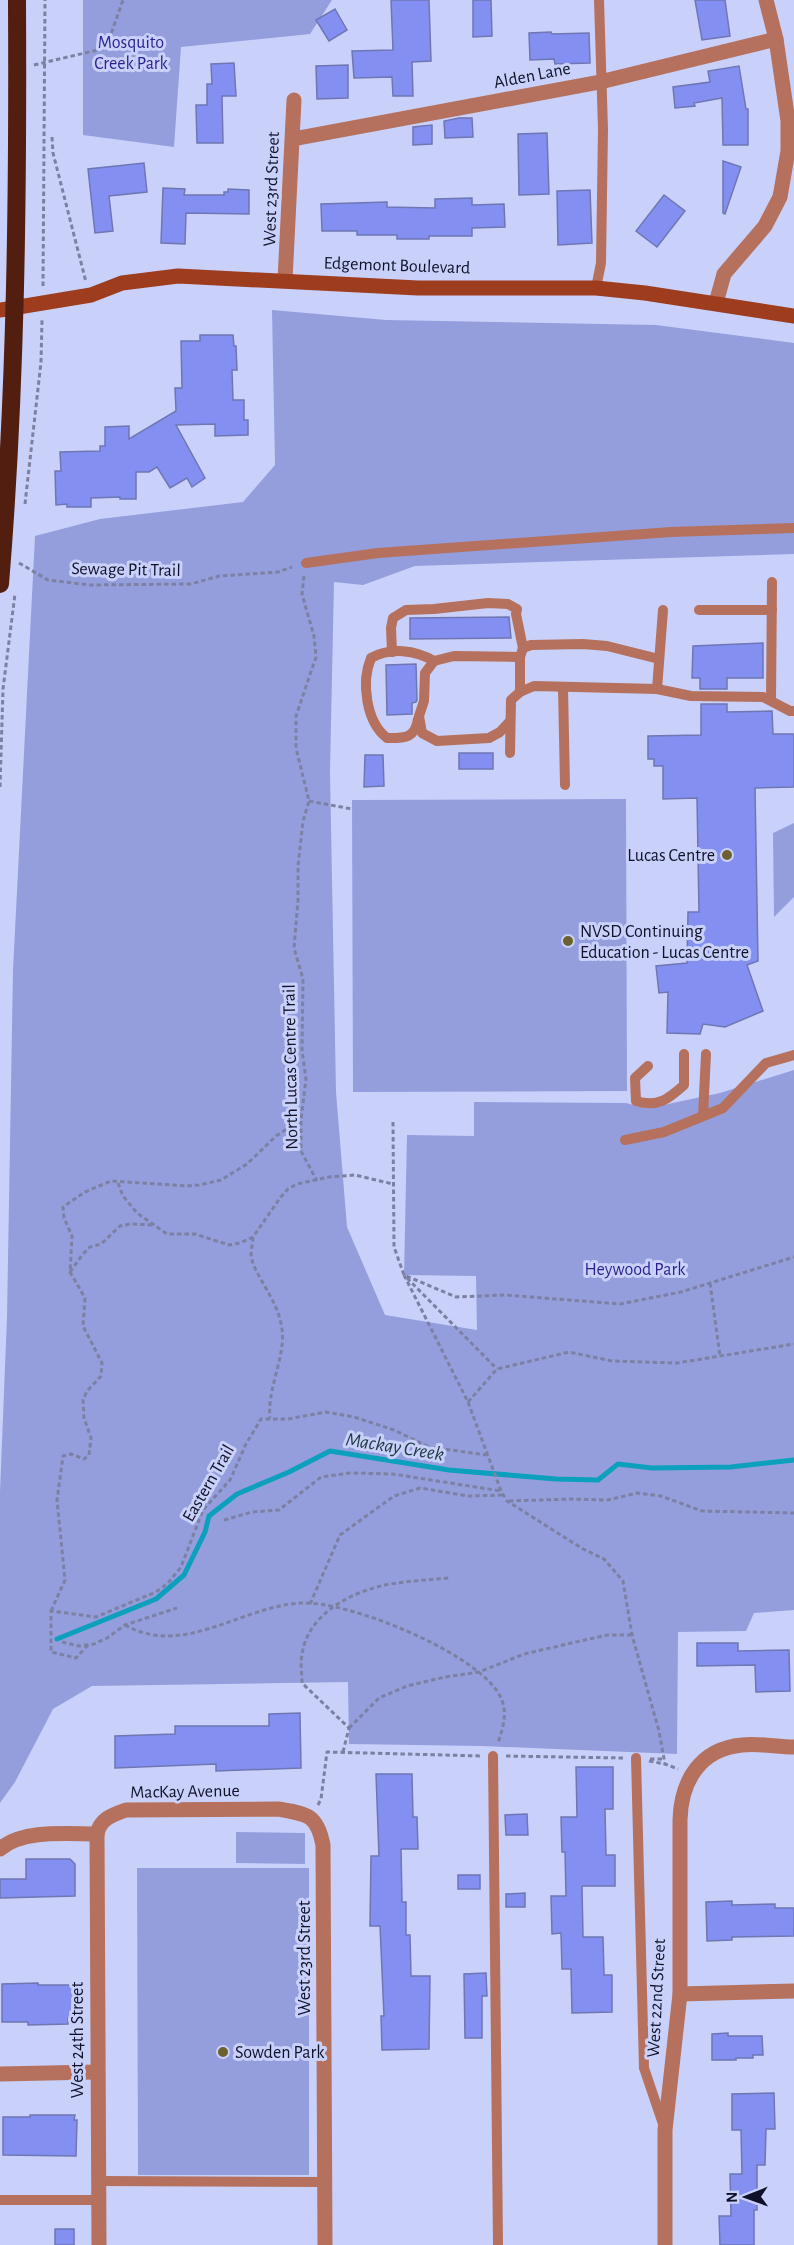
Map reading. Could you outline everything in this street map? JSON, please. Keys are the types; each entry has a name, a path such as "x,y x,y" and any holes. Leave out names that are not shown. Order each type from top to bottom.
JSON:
{"highway":[{"path":"0,584 11,422 18,146 17,0"},
{"path":"18,146 27,0"}],"street":[{"path":"716,303 724,274 765,226 780,197 788,151 788,120 776,39 766,0"},
{"name":"Alden Lane","path":"293,139 600,82 776,39"},
{"name":"West 23rd Street","path":"285,280 294,100"},
{"name":"Edgemont Boulevard","path":"0,310 91,295 122,283 178,276 418,288 596,288 645,292 794,316"},
{"name":"West 22nd Street","path":"665,2245 665,2130 680,1994 680,1805 690,1775 716,1753 741,1745 794,1747"},
{"name":"MacKay Avenue","path":"97,1834 99,1825 105,1819 126,1810 278,1809 313,1818"},
{"name":"West 23rd Street","path":"313,1818 320,1829 323,1845 325,2245"},
{"path":"0,1849 8,1842 47,1833 97,1834"},
{"name":"West 24th Street","path":"97,1834 96,2072 99,2245"},
{"path":"680,1994 794,1991"},
{"path":"0,2074 96,2072"}],"lane":[{"path":"596,288 601,252 603,129 599,0"},
{"path":"306,563 378,553 484,545 671,532 794,528"},
{"path":"771,700 772,582"},
{"path":"392,652 391,628 393,618 398,613 406,610 488,603 508,604 517,609 522,652 520,692"},
{"path":"657,689 663,610"},
{"path":"699,610 772,610"},
{"path":"434,661 406,651 380,653 371,658 367,666 368,711 378,732 387,738 409,736 416,730 424,701 425,673 434,661 454,656 522,652 531,645 591,644 659,659"},
{"path":"510,753 511,700 520,692 534,686 657,689 691,696 763,697 794,711"},
{"path":"564,688 565,785"},
{"path":"419,716 422,733 437,741 489,738 500,732 510,721"},
{"path":"648,1066 635,1078 636,1101 646,1104 665,1101 684,1085 684,1054"},
{"path":"704,1116 706,1054"},
{"path":"625,1140 664,1132 723,1108 766,1063 794,1055"},
{"path":"493,1756 498,2245"},
{"path":"636,1758 644,2068 665,2130"},
{"path":"99,2181 325,2182"},
{"path":"0,2200 99,2200"}],"path":[{"path":"45,0 45,140"},
{"path":"32,66 105,48 123,0"},
{"path":"52,137 53,153 91,295"},
{"path":"45,148 53,153"},
{"name":"Sewage Pit Trail","path":"19,563 48,580 90,585 191,584 219,576 278,572 306,563"},
{"name":"North Lucas Centre Trail","path":"306,563 302,594 314,636 316,657 296,716 296,748 309,801 303,821 298,866 294,948 303,979 302,1050 306,1079 301,1120 301,1151 317,1181"},
{"path":"309,801 352,809"},
{"path":"88,1645 76,1658 51,1652 51,1611 65,1580 57,1500 60,1464 63,1456 71,1454 84,1459 89,1455 91,1438 84,1418 83,1400 87,1391 101,1376 102,1363 83,1326 85,1298 70,1272 72,1236 64,1218 63,1207 85,1192 111,1181 187,1186 221,1180 247,1164 276,1136 301,1120"},
{"path":"393,1122 394,1247 404,1275 468,1402 501,1491 507,1501 604,1559 623,1581 632,1635 659,1731 665,1764 690,1775"},
{"path":"393,1184 355,1175 329,1177 297,1184 288,1189 280,1198 253,1237 251,1255 253,1264 279,1315 282,1331 282,1344 270,1392 270,1419 288,1419 326,1412 394,1430 429,1447 487,1455"},
{"path":"118,1183 128,1204 167,1234 195,1234 229,1245 253,1237"},
{"path":"70,1272 90,1247 101,1244 120,1226 130,1224 155,1226"},
{"path":"404,1275 456,1297 506,1295 620,1304 681,1292 794,1257"},
{"path":"404,1275 497,1369"},
{"path":"710,1283 720,1356"},
{"path":"468,1402 497,1369 569,1352 612,1360 677,1363 794,1344"},
{"name":"Eastern Trail","path":"51,1611 96,1617 156,1592 168,1583 181,1567 203,1510 230,1480 246,1444 261,1419 270,1419"},
{"path":"224,1520 252,1512 279,1510 321,1477 350,1473 393,1474 501,1491"},
{"path":"310,1604 340,1535 394,1496 420,1488 468,1496 504,1495"},
{"path":"507,1501 571,1498 608,1500 637,1493 661,1496 702,1511 794,1513"},
{"path":"349,1728 302,1683 302,1656 307,1636 315,1622 334,1606 385,1585 449,1578"},
{"path":"125,1625 138,1632 154,1635 187,1635 278,1606 310,1604 334,1606 408,1630 479,1672 497,1691 503,1705 505,1722 493,1756"},
{"path":"62,1642 78,1646 88,1645 107,1638 125,1625 177,1608"},
{"path":"343,1752 349,1728 379,1698 407,1686 479,1672 524,1654 608,1635 632,1635"},
{"path":"313,1818 321,1799 327,1752 636,1758"}],"green space":[{"name":"Mosquito Creek Park","path":"83,0 332,0 310,34 181,47 174,147 83,135"},
{"name":"Heywood Park","path":"272,310 386,320 656,325 794,343 794,554 415,566 363,585 334,582 330,772 336,1092 347,1227 385,1315 477,1330 476,1276 404,1275 407,1135 474,1136 474,1102 626,1103 645,1108 720,1093 794,1070 794,1610 754,1613 746,1631 678,1632 677,1754 482,1746 349,1744 348,1682 92,1686 53,1709 15,1782 0,1803 0,1492 7,1317 13,970 35,536 100,519 243,502 275,465"},
{"path":"626,799 627,1091 353,1092 352,800"},
{"path":"794,823 794,897 774,917 773,833"},
{"path":"236,1832 305,1833 305,1864 236,1863"},
{"name":"Sowden Park","path":"137,1868 309,1868 309,2175 138,2175"}],"building":[{"path":"391,0 429,0 431,61 412,62 413,96 393,96 392,77 354,78 352,51 393,50"},
{"path":"473,0 491,0 492,36 473,37"},
{"path":"695,0 725,0 730,36 702,40"},
{"path":"335,9 347,30 329,41 316,20"},
{"path":"551,32 552,34 589,33 590,63 555,64 554,59 530,60 529,33"},
{"path":"234,63 236,96 222,96 223,143 197,143 196,105 207,105 207,84 212,84 211,64"},
{"path":"348,65 348,98 317,99 316,66"},
{"path":"739,66 746,109 748,109 748,145 723,145 722,98 694,103 695,106 675,108 673,87 710,82 708,71"},
{"path":"472,118 473,137 445,138 444,121"},
{"path":"432,125 432,144 413,145 413,127"},
{"path":"547,133 549,194 519,195 518,134"},
{"path":"723,161 741,167 725,214 723,213"},
{"path":"144,163 147,192 109,196 113,231 95,233 88,169"},
{"path":"163,188 185,189 184,195 224,195 228,189 249,190 249,214 186,213 185,244 161,243"},
{"path":"590,190 592,243 558,245 557,191"},
{"path":"664,195 685,211 657,247 636,231"},
{"path":"472,198 472,205 504,204 505,227 472,228 472,236 429,236 429,239 397,239 397,235 357,235 357,231 322,231 321,204 387,202 387,207 435,208 435,199"},
{"path":"200,335 233,335 237,370 232,370 233,400 244,400 244,420 248,420 248,435 215,436 215,424 176,425 205,478 192,487 187,478 170,488 157,467 149,472 136,472 136,499 91,498 91,507 56,505 55,471 61,471 60,452 100,451 100,446 105,446 105,427 129,426 129,439 176,411 175,388 182,388 181,341 200,341"},
{"path":"509,617 511,638 410,639 410,618"},
{"path":"763,643 763,678 727,678 727,689 700,689 700,678 692,678 693,646"},
{"path":"416,664 417,700 412,703 412,714 387,715 386,665"},
{"name":"Lucas Centre","path":"701,704 727,704 727,712 772,711 773,734 794,734 794,787 755,788 758,961 747,965 763,1011 725,1027 703,1024 700,1034 667,1033 668,992 659,993 656,966 687,963 688,912 699,912 697,798 663,799 663,766 654,766 654,759 648,759 648,736 701,735"},
{"path":"459,753 493,753 493,769 459,769"},
{"path":"365,755 383,755 384,786 364,787"},
{"path":"697,1643 738,1643 738,1651 789,1650 790,1691 756,1692 755,1665 697,1666"},
{"path":"300,1713 301,1768 216,1771 216,1764 115,1768 115,1736 175,1734 175,1726 269,1726 269,1714"},
{"path":"576,1767 613,1767 613,1809 605,1809 606,1855 615,1855 615,1886 582,1886 583,1937 603,1937 604,1975 612,1975 612,2012 572,2013 571,1969 562,1969 561,1933 552,1934 551,1896 566,1896 561,1817 577,1817"},
{"path":"376,1774 412,1774 413,1817 417,1817 418,1849 401,1849 402,1902 406,1902 406,1935 410,1935 411,1976 430,1976 429,2049 382,2050 381,2016 384,2016 380,1926 370,1926 371,1856 379,1856"},
{"path":"527,1814 528,1835 506,1835 505,1815"},
{"path":"26,1859 70,1859 75,1864 75,1896 0,1898 0,1879 26,1879"},
{"path":"458,1875 480,1875 480,1889 458,1889"},
{"path":"525,1893 525,1907 506,1907 506,1894"},
{"path":"732,1901 732,1905 775,1904 775,1908 794,1908 794,1936 732,1937 732,1940 707,1941 706,1902"},
{"path":"486,1973 487,1996 482,1996 482,2038 465,2038 464,1974"},
{"path":"38,1983 38,1985 76,1985 77,2017 68,2018 68,2024 28,2025 28,2022 2,2022 2,1984"},
{"path":"728,2033 728,2036 762,2036 763,2055 753,2055 753,2058 736,2058 736,2060 712,2060 712,2034"},
{"path":"774,2093 775,2129 766,2129 765,2165 757,2165 754,2245 720,2245 719,2216 731,2216 730,2174 742,2174 741,2130 732,2130 732,2094"},
{"path":"30,2115 75,2115 74,2120 77,2120 76,2156 3,2155 3,2117 30,2117"},
{"path":"55,2229 74,2229 74,2245 55,2245"}],"waterway":[{"name":"Mackay Creek","path":"57,1639 156,1599 184,1575 205,1532 209,1516 237,1494 289,1472 330,1451 449,1470 556,1479 598,1480 618,1464 652,1468 731,1467 794,1460"}],"place":[{"name":"Lucas Centre","path":"727,855"},
{"name":"NVSD Continuing Education - Lucas Centre","path":"568,941"},
{"name":"Sowden Park","path":"223,2052"}]}
